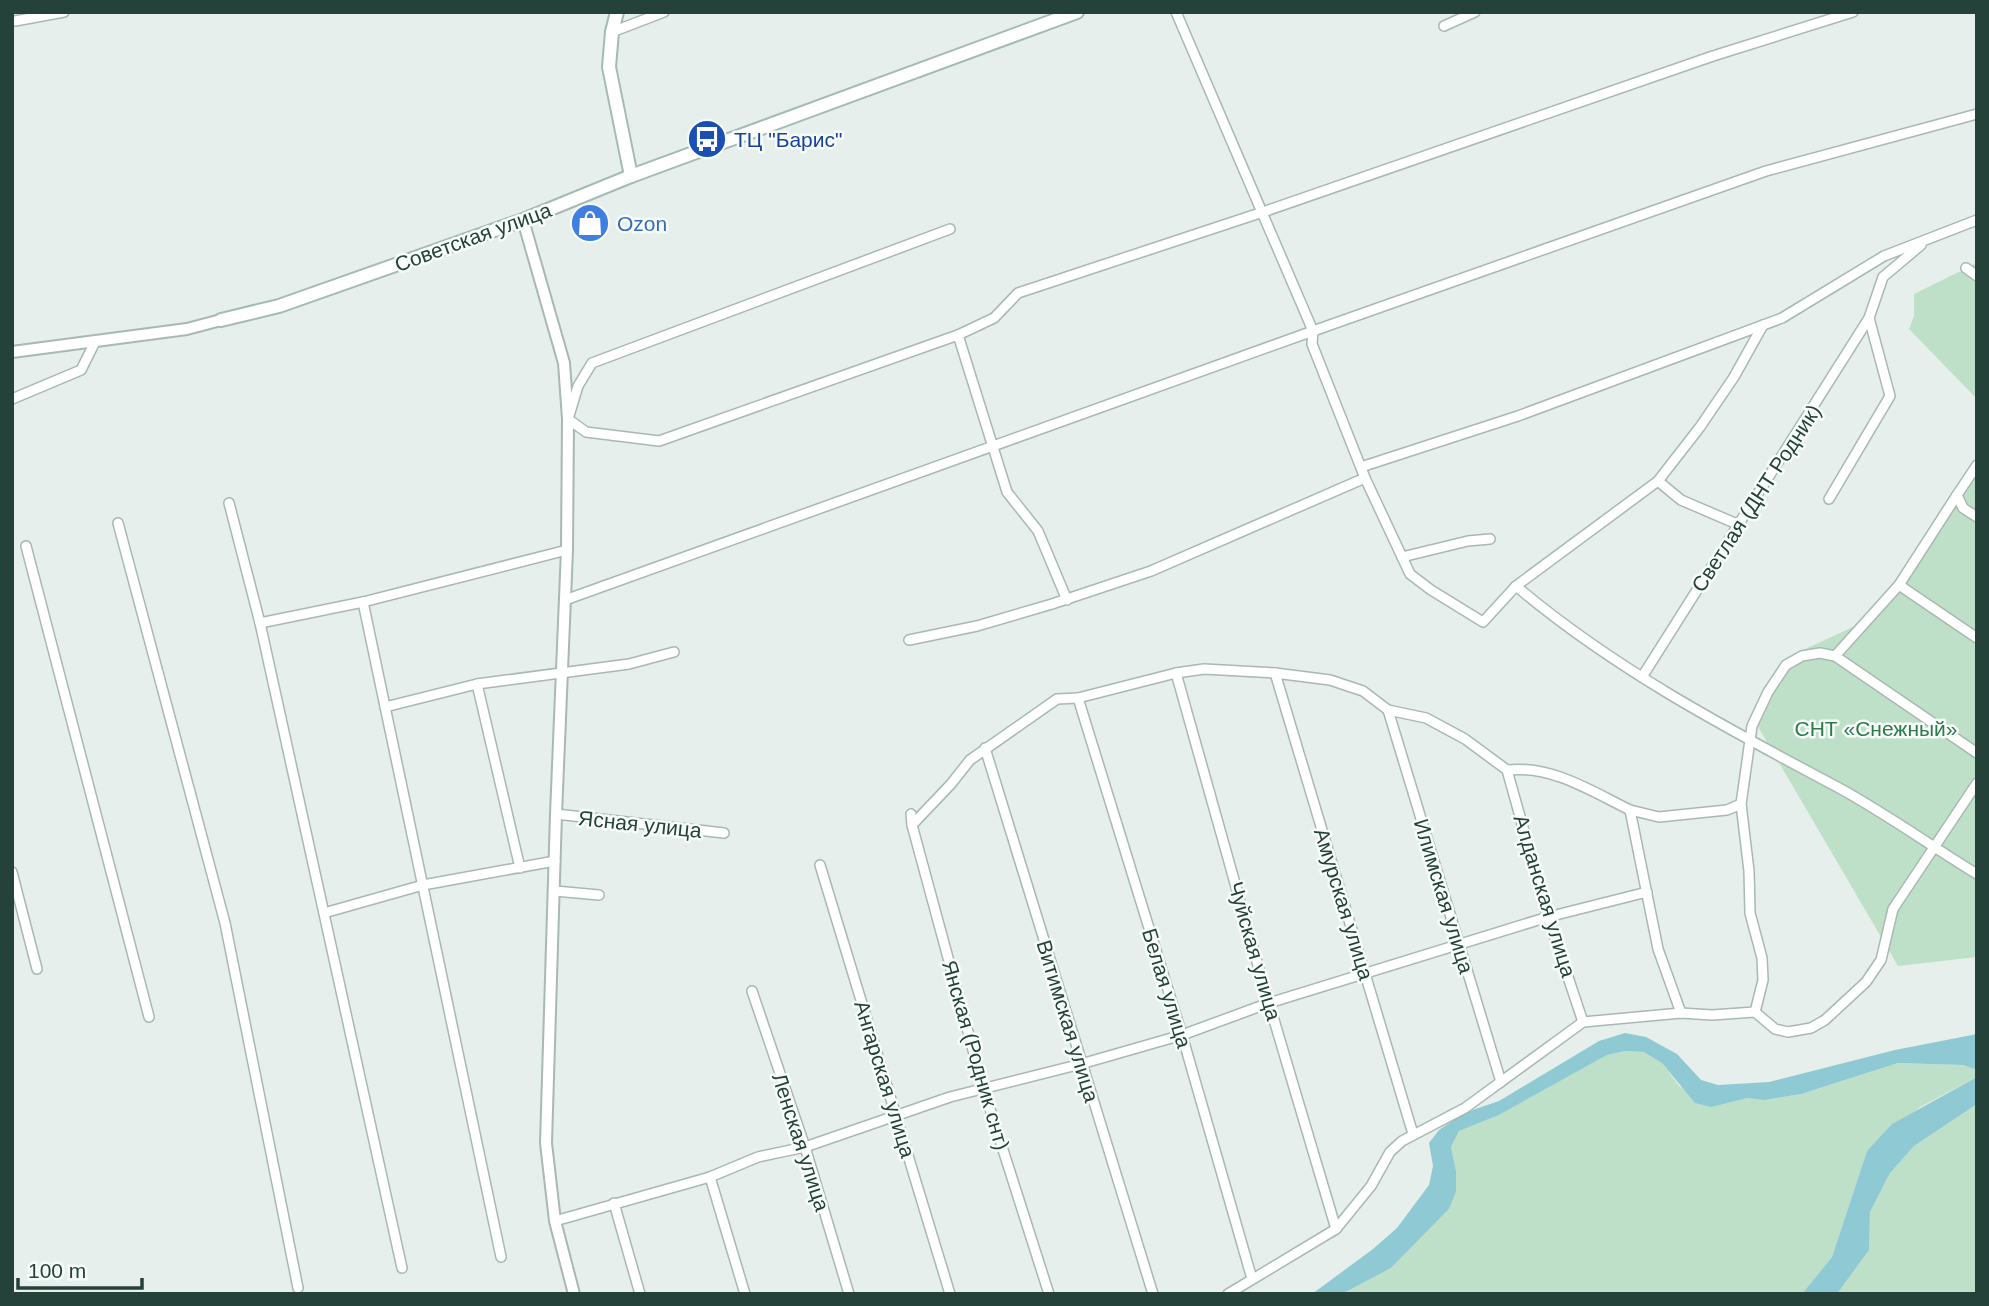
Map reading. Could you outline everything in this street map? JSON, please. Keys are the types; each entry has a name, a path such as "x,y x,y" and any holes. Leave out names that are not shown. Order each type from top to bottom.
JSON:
{"main road":[{"path":"617,12 609,67 631,176"},
{"name":"Советская улица","path":"222,320 279,306 523,219 631,176 1077,12"}],"street":[{"path":"15,21 64,12"},
{"path":"612,32 664,12"},
{"path":"1176,12 1313,331 1312,344 1365,478 1410,574 1483,622 1516,586 1658,481 1734,377 1763,325"},
{"path":"1444,26 1475,12"},
{"path":"568,419 586,432 659,441 958,335 994,318 1018,293 1263,212 1713,56 1853,12"},
{"path":"565,600 1766,171 1977,114"},
{"path":"523,219 564,363 568,419 567,550 546,1143 555,1221 574,1294"},
{"path":"1361,467 1518,416 1782,318 1884,256 1977,220"},
{"path":"568,419 578,386 592,363 950,229"},
{"name":"Светлая (ДНТ Родник)","path":"1642,677 1869,318 1883,277 1925,241"},
{"path":"1966,268 1977,276"},
{"path":"1829,499 1890,396 1869,318"},
{"name":"Советская улица","path":"12,352 187,329 222,320"},
{"path":"958,335 1007,492 1038,531 1067,600"},
{"path":"12,399 81,370 95,342"},
{"path":"1835,656 1899,585 1977,465"},
{"path":"909,640 977,625 1067,600 1151,571 1365,478"},
{"path":"1658,481 1681,500 1737,524"},
{"path":"1957,495 1963,508 1977,517"},
{"path":"229,503 260,623 402,1268"},
{"path":"118,523 226,923 298,1288"},
{"path":"1402,557 1468,541 1490,539"},
{"path":"26,546 149,1017"},
{"path":"260,623 363,603 567,550"},
{"path":"1899,585 1977,638"},
{"path":"1516,586 1560,622 1681,703 1842,790 1977,874"},
{"path":"363,603 500,1256"},
{"path":"385,707 477,684 628,664 674,652"},
{"path":"1755,1012 1763,980 1762,958 1750,913 1749,871 1741,804 1752,726 1768,692 1786,665 1802,656 1819,653 1835,656 1977,753"},
{"path":"912,825 970,760 1058,699 1078,698 1204,668 1330,680 1363,691 1388,710 1426,718 1465,739 1507,770 1525,768 1558,775 1630,810 1659,817 1727,810 1741,804"},
{"name":"Чуйская улица","path":"1176,673 1336,1229"},
{"name":"Амурская улица","path":"1275,673 1413,1134"},
{"path":"477,684 520,867"},
{"name":"Белая улица","path":"1078,698 1182,1035 1252,1279"},
{"name":"Илимская улица","path":"1388,710 1501,1082"},
{"name":"Витимская улица","path":"985,748 1153,1294"},
{"name":"Алданская улица","path":"1507,770 1548,917 1583,1022"},
{"path":"1228,1294 1336,1229 1371,1186 1390,1152 1413,1134 1465,1108 1583,1022 1681,1013 1712,1015 1755,1012 1775,1029 1788,1032 1811,1028 1825,1020 1866,982 1881,960 1893,909 1977,783"},
{"path":"1630,810 1658,949 1681,1013"},
{"name":"Ясная улица","path":"556,814 724,833"},
{"name":"Янская (Родник снт)","path":"911,814 983,1087 1049,1294"},
{"path":"324,913 423,885 555,861"},
{"name":"Ангарская улица","path":"820,865 950,1294"},
{"path":"12,872 37,969"},
{"path":"555,891 599,895"},
{"path":"555,1221 710,1177 758,1157 805,1147 983,1087 1182,1035 1269,1003 1548,917 1647,892"},
{"name":"Ленская улица","path":"752,990 805,1147 849,1294"},
{"path":"710,1177 745,1294"},
{"path":"614,1203 640,1294"}],"green space":[{"path":"1977,263 1977,399 1909,329 1914,316 1914,294"},
{"name":"СНТ «Снежный»","path":"1977,472 1977,957 1898,966 1754,720 1801,651 1881,614"},
{"path":"1625,1051 1642,1052 1662,1063 1680,1087 1730,1101 1747,1098 1764,1100 1801,1094 1898,1063 1963,1065 1977,1070 1977,1077 1920,1107 1867,1151 1832,1257 1802,1294 1342,1294 1391,1268 1449,1209 1456,1192 1456,1171 1451,1147 1459,1131 1499,1115 1607,1055"},
{"path":"1977,1104 1977,1294 1837,1294 1869,1250 1870,1212 1890,1173 1914,1146"}],"water":[{"path":"1625,1033 1646,1037 1677,1054 1701,1080 1718,1085 1769,1082 1895,1050 1977,1034 1977,1070 1963,1065 1898,1063 1801,1094 1764,1100 1747,1098 1711,1107 1695,1103 1662,1063 1643,1052 1625,1051 1607,1055 1499,1115 1459,1131 1451,1147 1456,1171 1456,1192 1449,1209 1391,1268 1342,1294 1312,1294 1397,1228 1429,1185 1433,1166 1429,1143 1439,1130 1464,1113 1499,1101 1599,1041"},
{"path":"1977,1077 1977,1104 1914,1146 1890,1173 1870,1212 1869,1250 1837,1294 1802,1294 1832,1257 1867,1151 1892,1124"}],"place":[{"name":"ТЦ \"Барис\"","path":"707,139"},
{"name":"Ozon","path":"590,223"}]}
